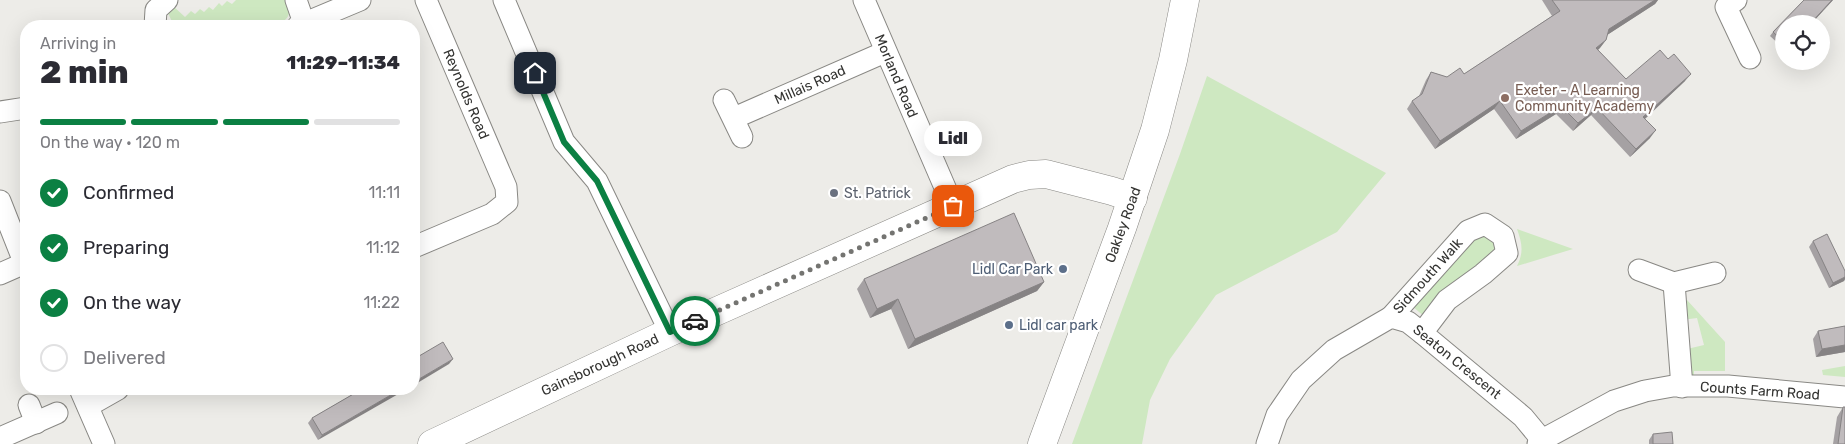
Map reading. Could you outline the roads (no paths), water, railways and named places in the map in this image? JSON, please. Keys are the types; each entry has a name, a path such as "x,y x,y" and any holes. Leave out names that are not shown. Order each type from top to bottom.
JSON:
{"street":[{"path":"155,20 156,10 167,0"},
{"path":"296,0 300,20"},
{"path":"313,20 360,0"},
{"name":"Reynolds Road","path":"420,244 492,214 507,202 506,187 426,0"},
{"name":"Morland Road","path":"864,0 953,206"},
{"name":"Oakley Road","path":"1042,444 1133,198 1155,130 1168,82 1184,0"},
{"path":"1736,0 1726,7 1750,58"},
{"path":"509,2 564,142 597,181 670,332"},
{"name":"Millais Road","path":"733,119 885,52"},
{"path":"0,112 20,109"},
{"name":"Gainsborough Road","path":"432,444 670,332 1013,179 1029,175 1046,174 1133,198"},
{"path":"0,201 20,252"},
{"name":"Sidmouth Walk","path":"1391,317 1468,231 1484,224 1503,236 1507,253 1483,274 1447,300 1422,333"},
{"path":"0,274 20,267"},
{"path":"1640,270 1674,283 1715,273"},
{"path":"1674,283 1682,387"},
{"path":"1267,444 1277,415 1301,380 1334,350 1391,317"},
{"name":"Seaton Crescent","path":"1391,317 1408,322 1523,417 1540,442"},
{"name":"Counts Farm Road","path":"1540,442 1614,401 1645,391 1673,386 1728,386 1845,397"},
{"path":"84,398 104,444"},
{"path":"0,438 32,414 57,414"}],"place":[{"name":"Exeter - A Learning Community Academy","path":"1505,98"},
{"name":"St. Patrick","path":"834,193"},
{"name":"Lidl","path":"953,206"},
{"name":"Lidl Car Park","path":"1063,269"},
{"name":"Lidl car park","path":"1009,325"}]}
